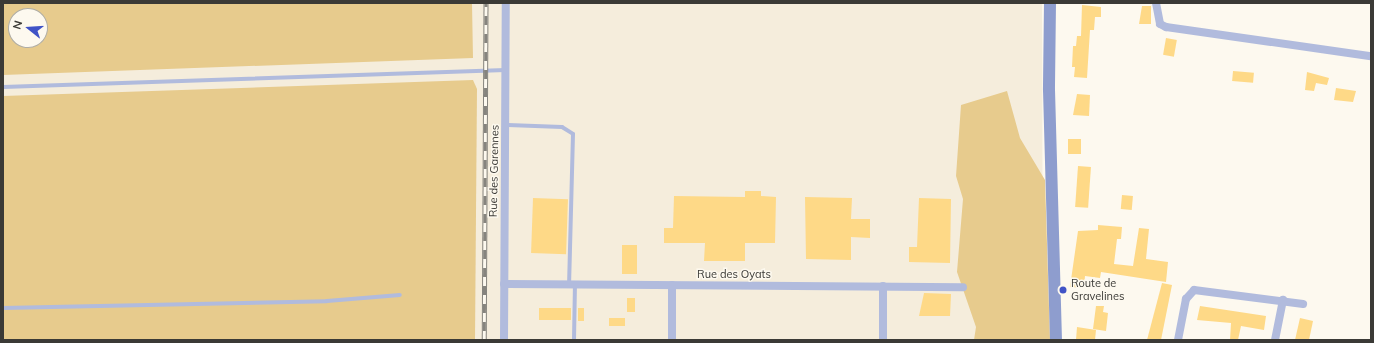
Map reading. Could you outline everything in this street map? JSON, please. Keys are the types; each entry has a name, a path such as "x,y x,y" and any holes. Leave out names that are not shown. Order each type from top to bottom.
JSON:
{"main road":[{"path":"1050,3 1048,85 1056,340"}],"street":[{"name":"Rue des Garennes","path":"504,340 506,3"},
{"path":"1156,3 1160,24 1166,27 1371,56"},
{"name":"Rue des Oyats","path":"504,284 963,287"},
{"path":"672,285 672,340"},
{"path":"883,286 883,340"},
{"path":"1178,340 1186,299 1194,290 1283,300 1303,304"},
{"path":"1275,340 1283,300"}],"lane":[{"path":"3,87 506,70"},
{"path":"505,125 562,127 573,134 572,284 574,340"},
{"path":"3,308 319,301 400,295"}],"shaded area":[{"path":"3,3 1042,3 1043,340 3,340"},
{"path":"3,3 472,3 473,58 3,75"},
{"path":"473,80 477,89 475,340 3,340 3,96"},
{"path":"1007,91 1020,138 1045,180 1050,340 974,340 976,327 957,272 963,199 956,176 961,105"}],"building":[{"path":"1082,5 1101,7 1101,17 1095,17 1094,30 1090,30 1087,78 1074,77 1075,67 1072,67 1073,46 1076,46 1077,36 1081,36"},
{"path":"1142,6 1151,6 1151,24 1139,24"},
{"path":"1166,38 1177,40 1174,57 1163,55"},
{"path":"1233,71 1254,73 1253,83 1232,81"},
{"path":"1307,72 1329,78 1327,85 1316,83 1314,91 1305,90"},
{"path":"1336,88 1356,91 1353,102 1334,100"},
{"path":"1077,94 1090,95 1089,116 1073,115"},
{"path":"1068,139 1081,139 1081,154 1068,154"},
{"path":"1078,166 1091,167 1088,208 1075,207"},
{"path":"745,191 761,191 761,196 776,197 775,243 745,243 745,261 704,261 705,243 664,243 664,228 673,228 674,196 745,197"},
{"path":"1122,195 1133,196 1132,210 1121,209"},
{"path":"805,197 852,198 851,219 870,219 870,238 851,237 851,260 806,259"},
{"path":"533,198 568,199 566,254 531,253"},
{"path":"919,198 951,199 950,263 909,262 909,247 917,247"},
{"path":"1098,225 1122,227 1121,239 1117,239 1114,264 1133,266 1139,228 1149,229 1146,259 1168,262 1166,282 1101,272 1100,278 1085,276 1084,288 1070,287 1078,231 1098,230"},
{"path":"622,245 637,245 637,274 622,274"},
{"path":"1162,283 1172,285 1161,340 1147,340"},
{"path":"924,293 951,294 950,316 919,316"},
{"path":"627,298 635,298 635,312 627,312"},
{"path":"1096,306 1104,306 1103,312 1108,313 1106,331 1093,329"},
{"path":"1200,306 1266,316 1264,330 1241,326 1238,340 1230,340 1231,323 1197,320"},
{"path":"539,308 571,308 571,320 539,320"},
{"path":"578,308 584,308 584,321 578,321"},
{"path":"609,318 625,318 625,326 609,326"},
{"path":"1300,318 1313,321 1309,340 1295,340"},
{"path":"1077,327 1096,330 1095,340 1076,340"}],"railway":[{"path":"484,340 486,3"}],"place":[{"name":"Route de Gravelines","path":"1063,290"}]}
